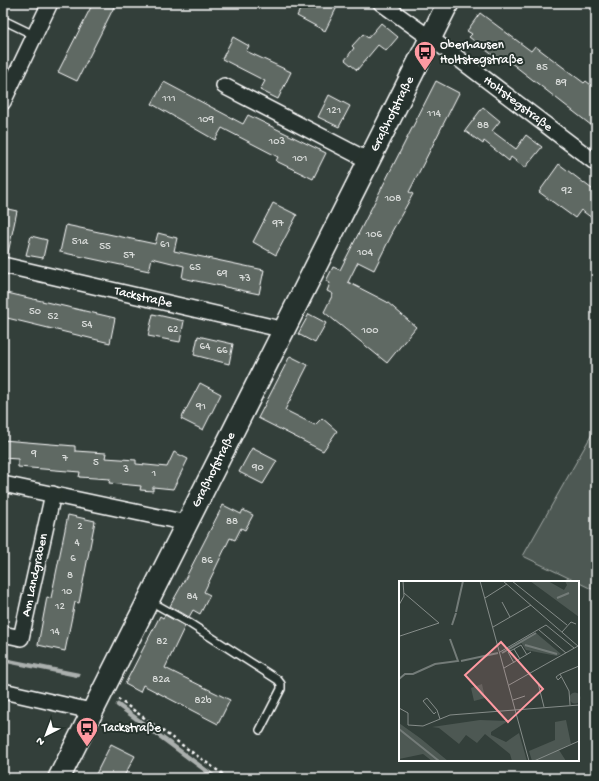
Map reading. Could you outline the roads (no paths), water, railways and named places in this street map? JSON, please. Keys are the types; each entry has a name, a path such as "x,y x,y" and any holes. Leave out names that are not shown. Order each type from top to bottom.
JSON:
{"street":[{"path":"3,102 50,3"},
{"name":"Holtstegstraße","path":"381,3 596,163"},
{"name":"Graßhofstraße","path":"59,778 91,711 285,330 448,3"},
{"name":"Graßhofstraße","path":"224,86 369,161"},
{"name":"Tackstraße","path":"3,265 285,330"},
{"path":"3,484 187,523"},
{"name":"Am Landgraben","path":"3,634 21,638 53,494"},
{"path":"3,691 91,711"}],"lane":[{"path":"3,20 34,35"},
{"path":"148,600 189,623 278,680 281,684 281,689 260,730"}],"waterway":[{"path":"3,660 78,675"},
{"path":"118,705 216,778"}],"place":[{"name":"Oberhausen Holtstegstraße","path":"425,72"},
{"name":"Tackstraße","path":"87,748"}]}
